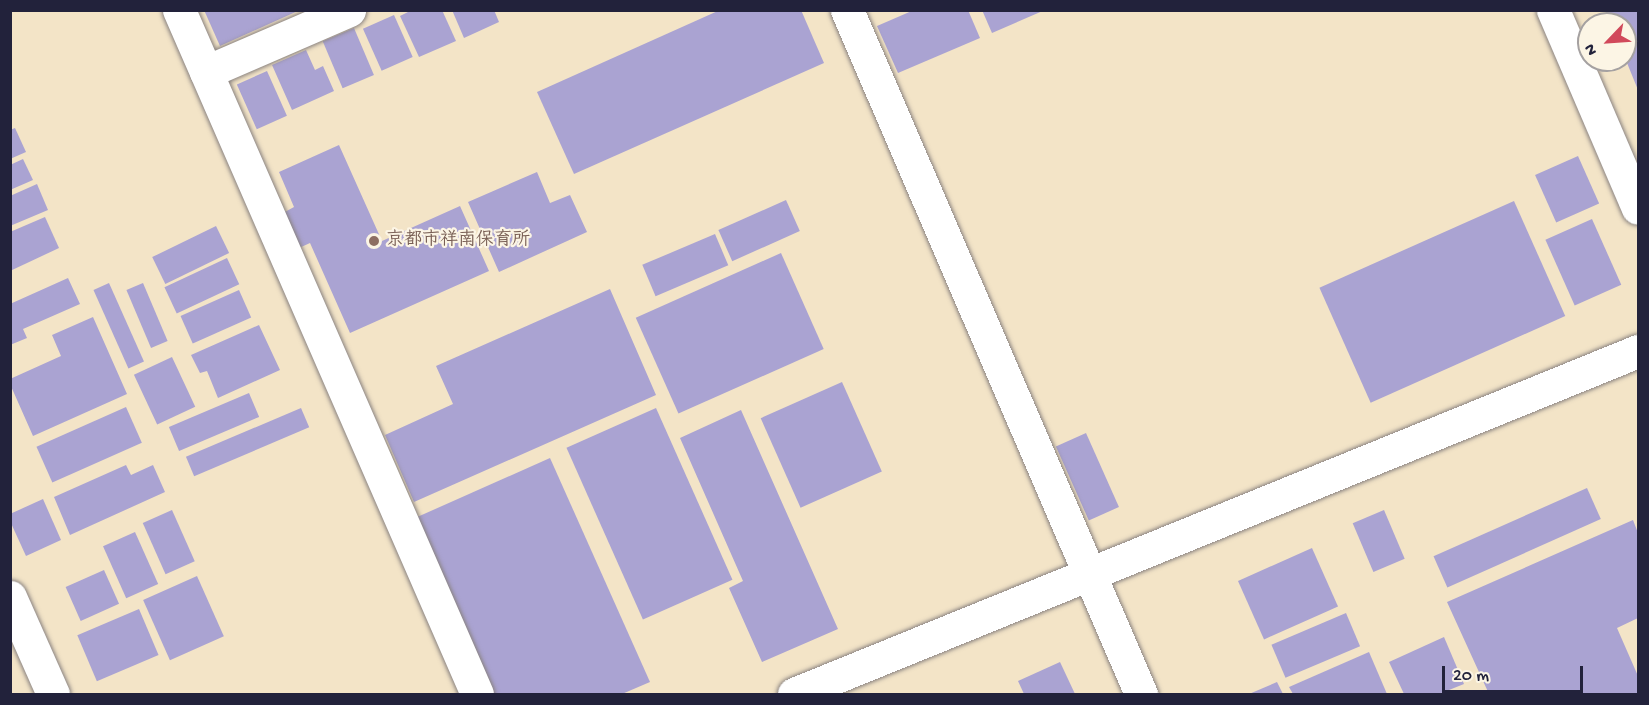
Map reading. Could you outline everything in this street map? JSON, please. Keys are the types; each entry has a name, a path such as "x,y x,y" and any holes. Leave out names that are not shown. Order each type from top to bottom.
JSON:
{"street":[{"path":"179,10 477,694"},
{"path":"206,72 349,10"},
{"path":"847,10 1141,694"},
{"path":"1554,10 1638,208"},
{"path":"794,694 1638,351"},
{"path":"10,597 53,694"}],"building":[{"path":"204,10 300,10 220,46"},
{"path":"412,10 442,10 456,41 419,57 400,16"},
{"path":"452,10 494,10 499,22 464,38"},
{"path":"720,10 801,10 824,63 574,174 537,92"},
{"path":"914,10 968,10 980,38 898,73 877,26"},
{"path":"982,10 1045,10 992,33"},
{"path":"1605,10 1638,10 1638,90 1631,72 1637,72 1637,12 1606,12"},
{"path":"394,15 413,57 382,71 363,29"},
{"path":"354,28 374,75 343,88 323,41"},
{"path":"306,50 315,70 323,66 334,91 292,110 272,65"},
{"path":"267,71 287,116 257,129 237,84"},
{"path":"15,128 26,152 10,159 10,130"},
{"path":"339,145 382,241 460,206 489,271 350,333 310,243 299,248 283,213 294,207 279,172"},
{"path":"1578,156 1599,204 1556,223 1535,175"},
{"path":"23,159 33,180 10,190 10,165"},
{"path":"537,172 550,203 570,195 587,232 499,272 468,202"},
{"path":"37,184 48,210 10,226 10,196"},
{"path":"786,200 800,231 732,261 718,230"},
{"path":"1514,201 1565,316 1371,403 1319,288"},
{"path":"45,217 59,248 10,271 10,232"},
{"path":"1592,219 1621,285 1575,306 1545,240"},
{"path":"216,226 229,253 165,284 152,257"},
{"path":"715,234 728,265 656,296 642,265"},
{"path":"781,253 824,349 678,414 636,318"},
{"path":"227,258 239,284 177,313 164,287"},
{"path":"68,278 80,304 23,329 27,338 10,345 10,304"},
{"path":"109,283 144,362 128,368 93,290"},
{"path":"143,283 168,341 151,348 126,290"},
{"path":"610,289 656,395 414,502 385,435 453,404 436,366"},
{"path":"239,290 251,317 193,343 181,316"},
{"path":"93,317 127,394 33,436 10,384 10,379 61,356 52,335"},
{"path":"259,325 280,370 218,398 207,371 200,373 191,355"},
{"path":"172,357 195,407 157,425 134,375"},
{"path":"842,382 882,472 801,508 761,418"},
{"path":"249,393 259,417 179,451 169,427"},
{"path":"126,407 142,443 52,482 36,447"},
{"path":"301,408 309,427 194,476 186,457"},
{"path":"656,408 732,580 643,620 566,448"},
{"path":"741,410 838,629 762,662 729,588 743,581 680,438"},
{"path":"1086,433 1119,507 1089,520 1056,446"},
{"path":"550,458 650,682 622,694 493,694 415,518"},
{"path":"126,465 131,475 153,465 165,492 70,535 54,497"},
{"path":"1587,488 1601,519 1447,587 1434,556"},
{"path":"43,499 61,540 26,556 10,521 10,514"},
{"path":"172,510 195,561 166,574 143,523"},
{"path":"1384,510 1405,559 1373,572 1353,523"},
{"path":"1633,520 1638,533 1638,618 1617,628 1638,676 1638,694 1489,694 1447,602"},
{"path":"135,532 158,584 126,598 103,546"},
{"path":"1312,548 1338,606 1264,639 1238,581"},
{"path":"104,570 119,604 81,621 66,587"},
{"path":"197,576 224,636 170,660 143,600"},
{"path":"139,609 159,655 97,681 77,635"},
{"path":"1346,613 1360,646 1286,678 1271,645"},
{"path":"1444,637 1464,684 1439,694 1404,694 1389,662"},
{"path":"1369,652 1387,694 1293,694 1289,687"},
{"path":"1060,662 1075,694 1024,694 1018,681"},
{"path":"1277,682 1283,694 1249,694"}],"place":[{"name":"京都市祥南保育所","path":"374,241"}]}
